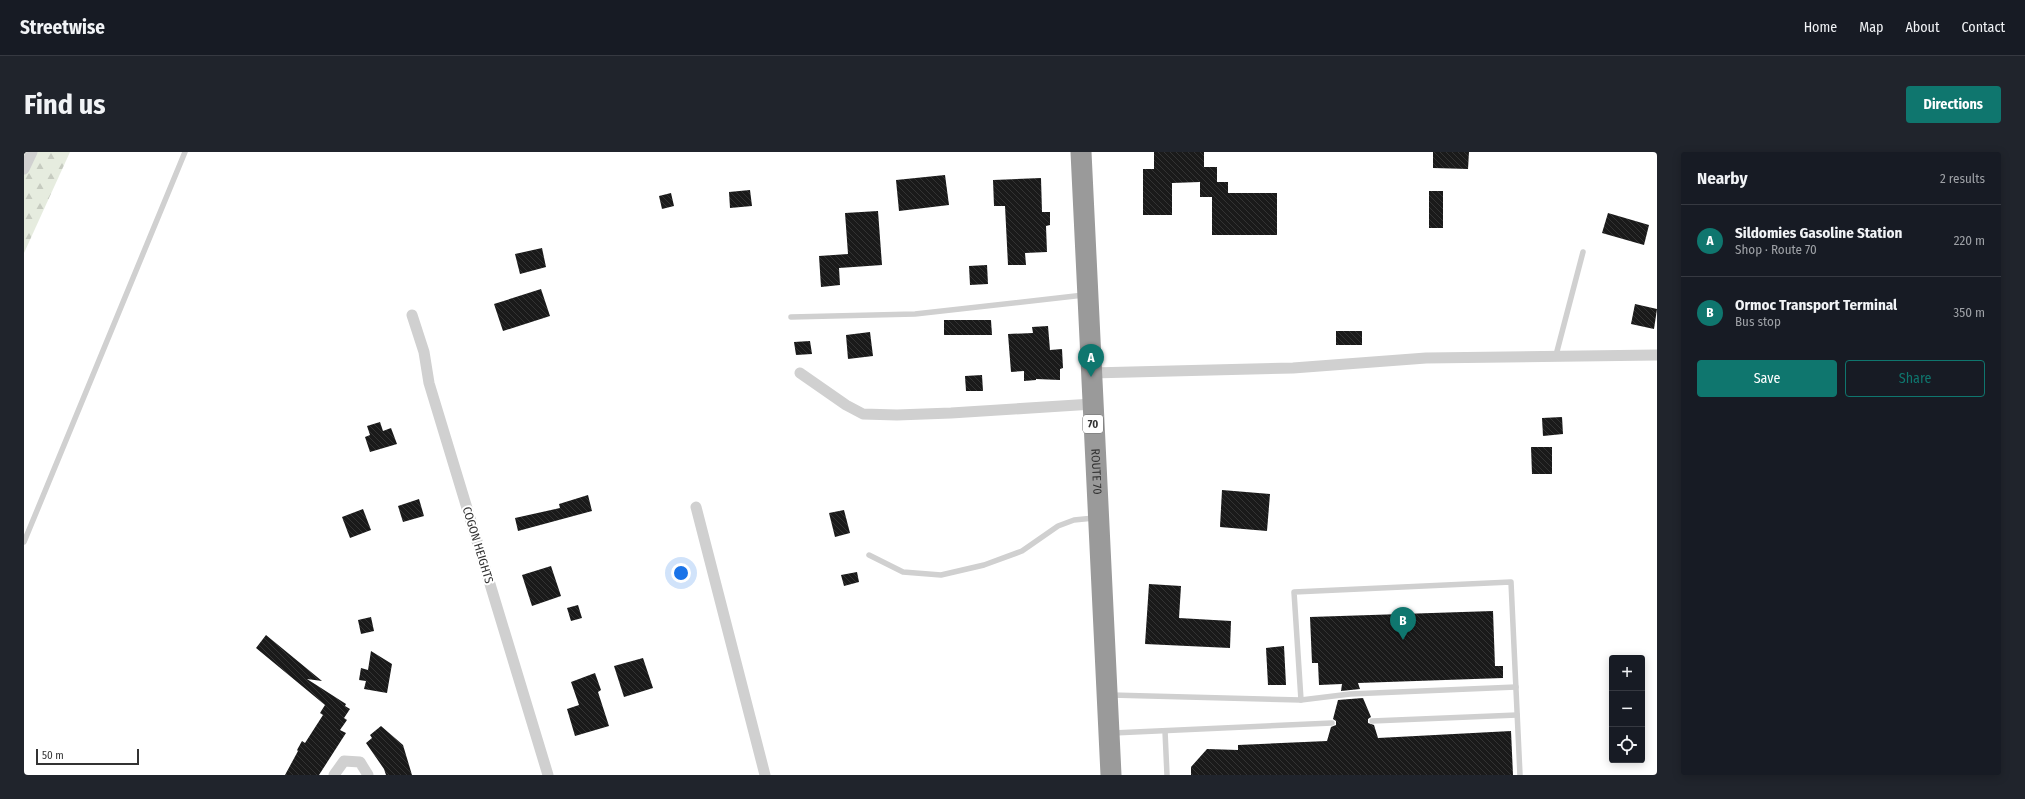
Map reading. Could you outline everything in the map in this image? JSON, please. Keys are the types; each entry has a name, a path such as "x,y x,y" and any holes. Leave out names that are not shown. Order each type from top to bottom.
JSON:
{"highway":[{"name":"ROUTE 70","path":"1081,152 1107,695"},
{"name":"70","path":"1107,695 1111,775"}],"street":[{"path":"24,169 32,152"},
{"name":"COGON HEIGHTS","path":"412,315 424,352 428,383 548,775"},
{"path":"1091,373 1293,368 1426,358 1556,355 1657,355"},
{"path":"800,373 846,405 863,414 897,415 951,413 1092,404"},
{"path":"696,507 765,775"},
{"path":"334,775 344,761 360,762 368,775"}],"lane":[{"path":"24,542 185,152"},
{"path":"1556,355 1583,252"},
{"path":"791,317 915,314 1088,294"},
{"path":"869,555 903,572 941,575 984,565 1022,551 1058,526 1074,520 1098,518"},
{"path":"1300,700 1294,592 1511,582 1520,775"},
{"path":"1107,695 1300,700 1350,694 1516,687"},
{"path":"1372,721 1517,715"},
{"path":"1109,733 1332,723"},
{"path":"1165,731 1167,775"}],"green space":[{"path":"24,152 70,152 24,253"}],"building":[{"path":"1154,152 1204,152 1204,167 1217,167 1217,182 1228,182 1228,193 1277,193 1277,235 1212,235 1212,197 1200,197 1200,182 1172,183 1172,215 1143,215 1143,169 1154,169"},
{"path":"1433,152 1469,152 1468,169 1433,168"},
{"path":"945,175 949,205 899,211 896,180"},
{"path":"1041,178 1042,212 1050,212 1050,225 1046,226 1047,252 1025,253 1026,265 1008,265 1005,206 994,206 993,180"},
{"path":"750,190 752,206 730,208 729,192"},
{"path":"1429,191 1443,191 1443,228 1429,228"},
{"path":"671,193 674,206 662,209 659,196"},
{"path":"878,211 882,265 839,268 840,285 821,287 819,256 848,254 845,213"},
{"path":"1608,213 1649,225 1644,245 1602,233"},
{"path":"542,248 546,267 520,274 515,254"},
{"path":"987,265 988,284 970,285 969,266"},
{"path":"541,289 550,316 503,331 494,304"},
{"path":"1635,304 1657,309 1654,329 1631,324"},
{"path":"944,320 991,320 992,335 944,335"},
{"path":"1048,326 1050,350 1062,349 1063,368 1060,369 1060,380 1036,379 1024,381 1024,371 1011,372 1008,334 1033,333 1032,327"},
{"path":"1336,331 1362,331 1362,345 1336,345"},
{"path":"870,332 873,356 848,359 846,335"},
{"path":"810,341 812,354 796,355 794,342"},
{"path":"982,375 983,391 966,391 965,376"},
{"path":"1562,417 1563,434 1543,436 1542,418"},
{"path":"380,422 383,431 391,428 397,444 370,452 365,437 370,435 367,426"},
{"path":"1531,447 1552,447 1552,474 1532,474"},
{"path":"1222,490 1270,494 1267,531 1220,527"},
{"path":"588,495 592,511 518,531 515,518 560,508 559,504"},
{"path":"419,499 424,516 403,522 398,506"},
{"path":"363,509 371,530 350,538 342,517"},
{"path":"844,510 850,533 835,537 829,513"},
{"path":"551,566 561,596 532,606 522,575"},
{"path":"857,572 859,582 844,586 841,575"},
{"path":"1149,584 1181,586 1179,618 1231,621 1230,648 1145,644"},
{"path":"578,605 582,618 571,621 567,608"},
{"path":"1493,611 1495,666 1503,666 1503,678 1358,683 1360,689 1341,691 1342,684 1319,685 1318,663 1312,663 1310,617"},
{"path":"371,617 374,631 361,634 358,620"},
{"path":"266,635 322,681 307,679 346,704 345,706 350,709 344,718 347,720 340,730 346,733 319,775 285,775 302,741 305,743 323,715 320,713 325,705 256,648"},
{"path":"1284,646 1286,685 1268,685 1266,648"},
{"path":"371,651 392,664 387,693 364,689 366,681 359,680 361,668 368,670"},
{"path":"643,658 653,688 624,697 614,666"},
{"path":"595,673 601,690 598,692 609,726 575,736 567,709 579,705 571,682"},
{"path":"1363,698 1371,717 1368,719 1368,723 1374,725 1378,738 1511,731 1513,775 1191,775 1191,767 1207,749 1238,750 1238,745 1327,741 1331,727 1336,725 1336,721 1333,719 1338,700"},
{"path":"381,726 403,745 412,775 386,775 384,769 366,743 372,738 370,735"}],"place":[{"name":"Sildomies Gasoline Station","path":"1091,377"},
{"name":"Ormoc Transport Terminal","path":"1403,640"}]}
